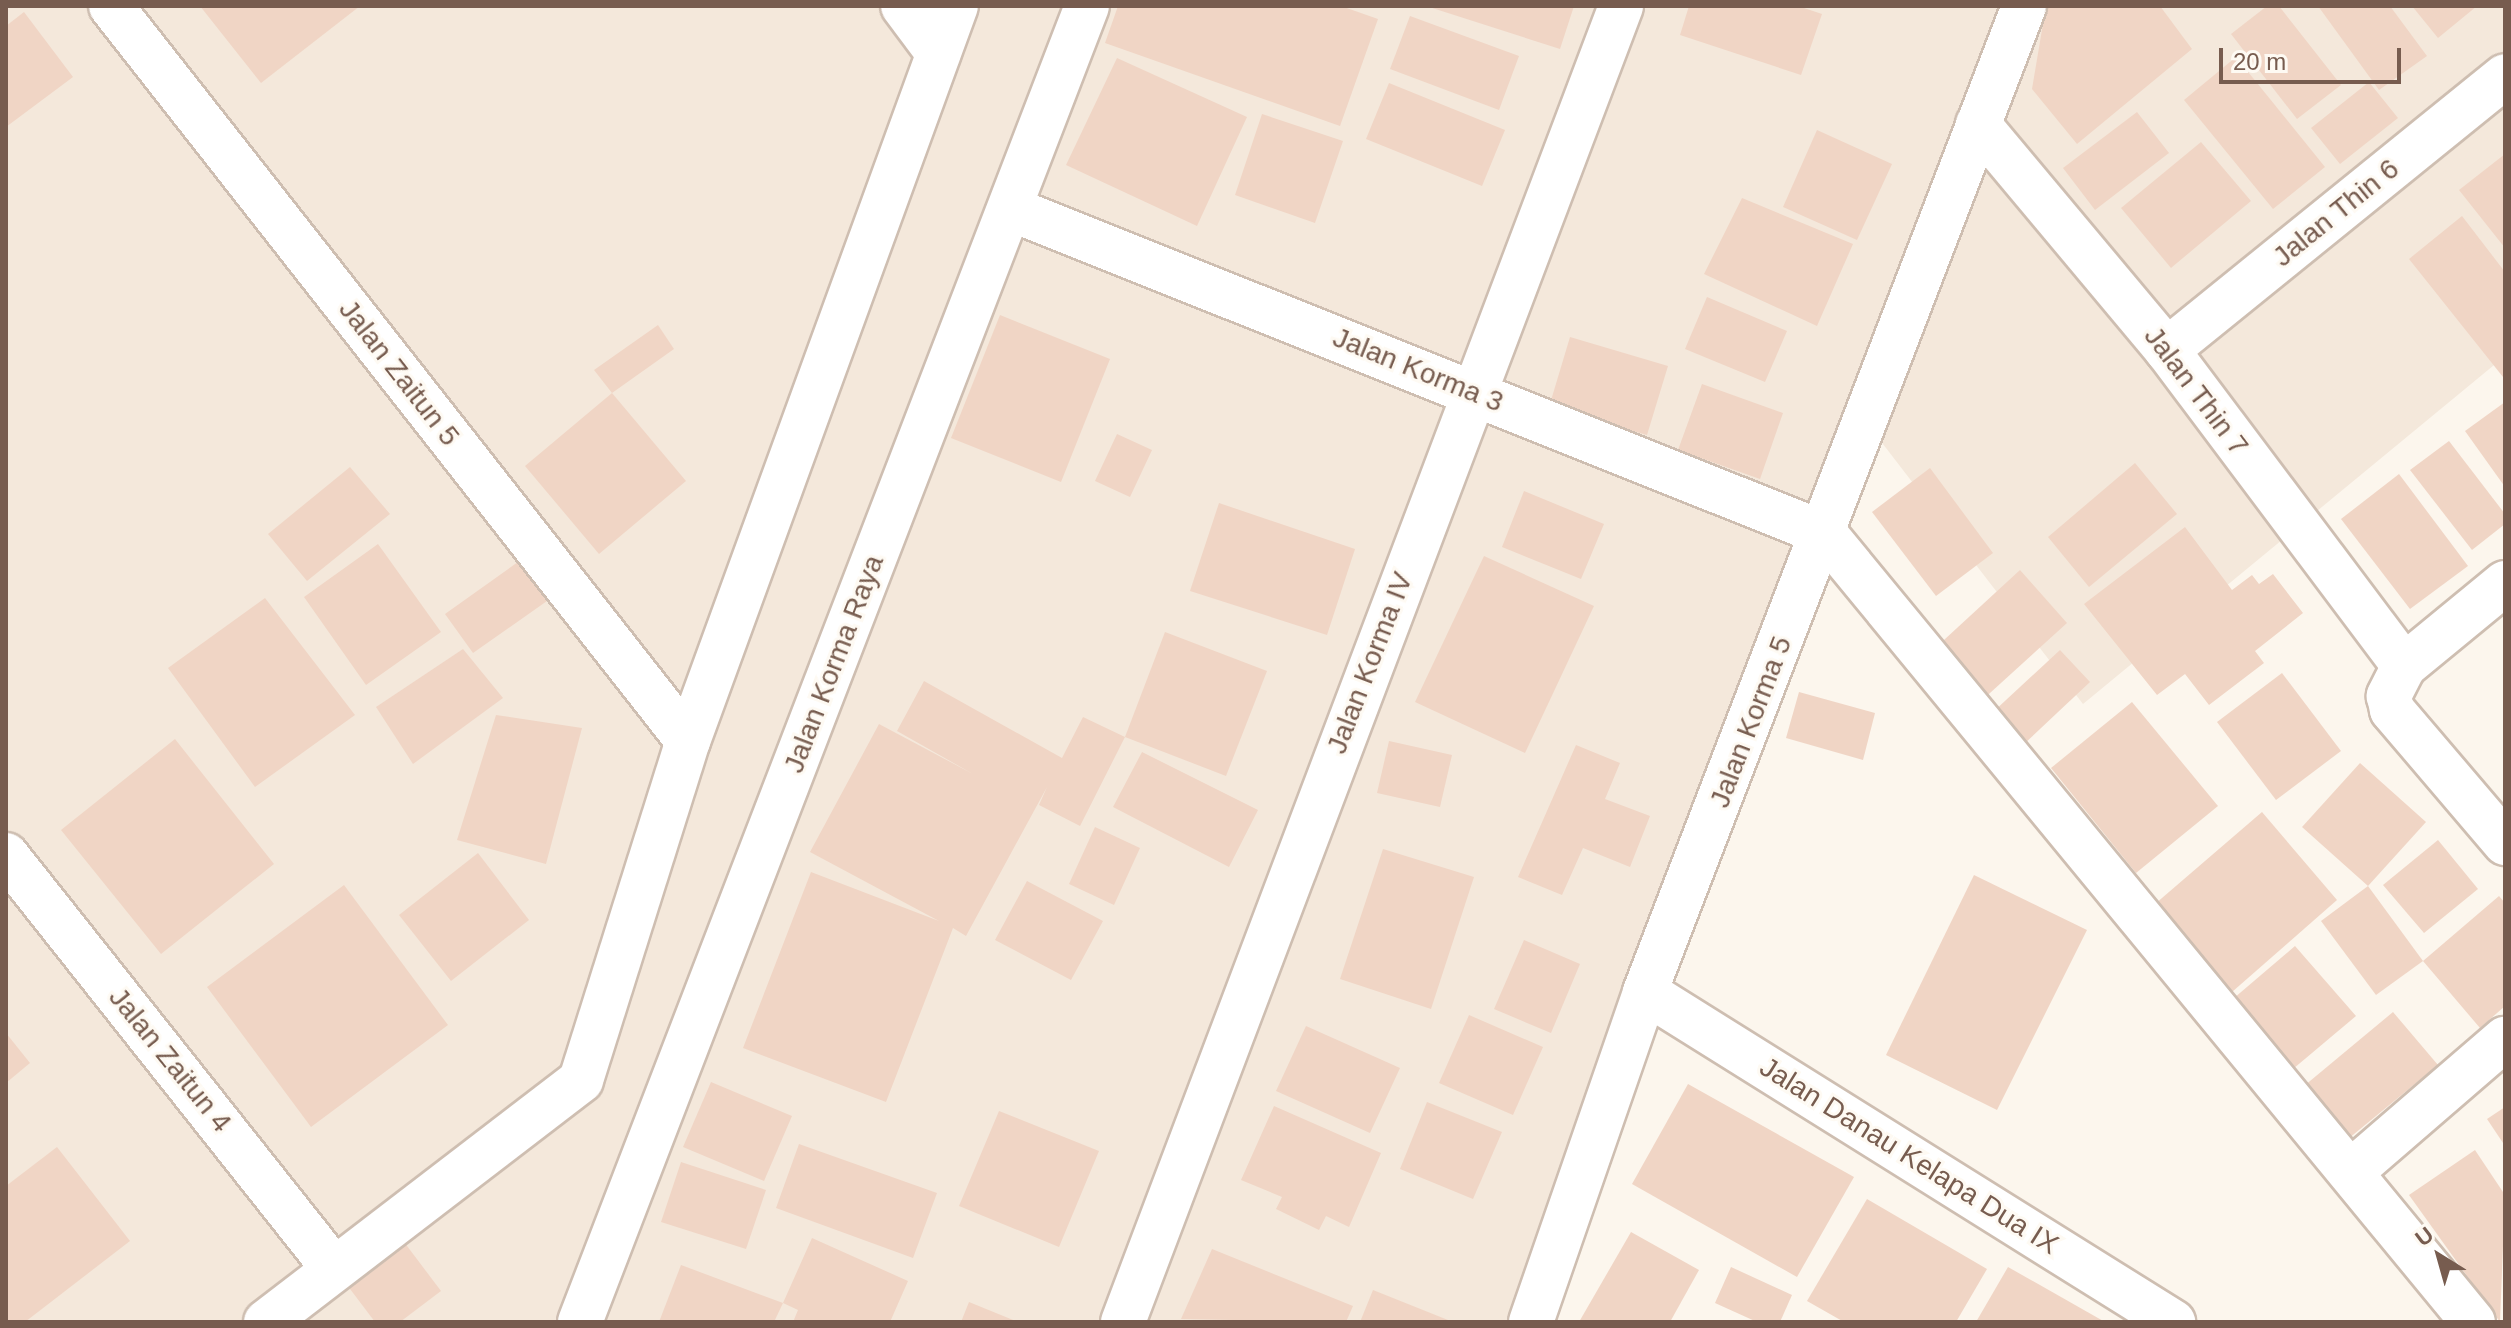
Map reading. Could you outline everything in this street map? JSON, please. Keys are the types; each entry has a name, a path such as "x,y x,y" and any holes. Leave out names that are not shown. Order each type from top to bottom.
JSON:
{"street":[{"name":"Jalan Zaitun 5","path":"111,6 688,741"},
{"path":"903,6 938,53"},
{"path":"266,1322 331,1265 581,1080 688,741 956,6"},
{"name":"Jalan Korma Raya","path":"580,1322 1087,6"},
{"name":"Jalan Korma IV","path":"1123,1322 1621,6"},
{"name":"Jalan Korma 5","path":"1531,1322 1645,992 1825,534 2024,6"},
{"name":"Jalan Thin 6","path":"2167,350 2505,76"},
{"name":"Jalan Thin 7","path":"1978,124 2167,350 2404,666"},
{"name":"Jalan Korma 3","path":"1011,209 1825,534"},
{"path":"1825,534 2353,1170 2473,1322"},
{"path":"2505,583 2404,666 2392,680 2392,710 2505,843"},
{"name":"Jalan Zaitun 4","path":"6,855 331,1265"},
{"name":"Jalan Danau Kelapa Dua IX","path":"1645,992 2173,1322"},
{"path":"2353,1170 2505,1039"}],"shaded area":[{"path":"6,6 2505,6 2505,356 2083,704 1866,422 1514,1322 6,1322"}],"building":[{"path":"200,6 360,6 261,83"},
{"path":"1118,6 1341,6 1378,19 1340,126 1105,43"},
{"path":"1426,6 1574,6 1560,49"},
{"path":"1689,6 1798,6 1822,14 1801,75 1680,35"},
{"path":"2046,6 2160,6 2192,49 2077,144 2032,89"},
{"path":"2267,6 2279,6 2341,85 2297,119 2231,34"},
{"path":"2318,6 2390,6 2427,56 2379,90"},
{"path":"2412,6 2477,6 2438,38"},
{"path":"24,12 73,77 6,127 6,26"},
{"path":"1410,16 1519,56 1499,110 1390,69"},
{"path":"2236,57 2325,167 2273,209 2184,100"},
{"path":"1117,58 1247,117 1197,226 1066,165"},
{"path":"2369,82 2398,118 2340,164 2311,128"},
{"path":"1389,83 1505,130 1482,186 1366,139"},
{"path":"2137,112 2169,153 2095,210 2063,168"},
{"path":"1262,114 1343,141 1315,223 1235,195"},
{"path":"1817,130 1892,164 1857,240 1783,207"},
{"path":"2201,142 2251,201 2171,268 2121,208"},
{"path":"2505,154 2505,248 2459,190"},
{"path":"1742,198 1853,244 1817,326 1704,274"},
{"path":"2462,216 2505,272 2503,377 2409,259"},
{"path":"1707,297 1787,331 1765,382 1685,349"},
{"path":"1000,315 1110,359 1061,482 951,438"},
{"path":"658,325 674,349 612,393 594,370"},
{"path":"1570,337 1668,366 1647,435 1549,407"},
{"path":"1702,384 1783,413 1760,479 1678,450"},
{"path":"612,393 686,481 599,554 525,466"},
{"path":"2505,402 2505,487 2465,431"},
{"path":"1117,434 1152,450 1130,497 1095,481"},
{"path":"2449,441 2505,514 2505,524 2472,550 2410,470"},
{"path":"2135,463 2177,514 2089,587 2048,537"},
{"path":"350,467 390,514 307,581 268,534"},
{"path":"1930,468 1993,553 1936,596 1872,512"},
{"path":"2399,474 2468,566 2410,609 2341,519"},
{"path":"1524,491 1604,524 1581,579 1502,547"},
{"path":"1219,503 1355,549 1327,635 1190,591"},
{"path":"2185,527 2232,590 2252,575 2259,584 2273,574 2303,613 2255,651 2264,663 2209,705 2185,674 2157,695 2084,604"},
{"path":"378,544 441,632 366,685 304,597"},
{"path":"1484,556 1594,606 1525,753 1415,702"},
{"path":"518,562 547,601 473,653 445,614"},
{"path":"2020,570 2067,623 1979,703 1932,651"},
{"path":"265,598 355,715 255,787 168,668"},
{"path":"1165,632 1267,671 1226,776 1125,737"},
{"path":"463,649 503,698 413,764 376,707"},
{"path":"2060,650 2090,682 2023,745 1992,713"},
{"path":"2282,673 2341,751 2276,800 2217,722"},
{"path":"924,681 1062,758 1083,717 1125,737 1080,826 1039,805 1047,787 966,936 953,928 886,1102 743,1048 811,872 939,921 810,852 879,724 973,774 897,731"},
{"path":"1799,692 1875,713 1863,760 1786,738"},
{"path":"2132,702 2218,806 2136,873 2051,768"},
{"path":"496,715 582,728 546,864 457,840"},
{"path":"175,739 274,864 161,954 61,830"},
{"path":"1389,741 1452,755 1440,807 1377,793"},
{"path":"1576,745 1620,763 1605,799 1650,816 1630,867 1583,848 1562,895 1518,877"},
{"path":"1142,752 1258,810 1229,867 1113,807"},
{"path":"2360,763 2426,822 2368,886 2302,827"},
{"path":"2262,812 2337,900 2232,992 2155,904"},
{"path":"1095,827 1140,848 1114,905 1069,884"},
{"path":"2438,840 2478,889 2424,933 2383,885"},
{"path":"1383,849 1474,877 1431,1009 1340,979"},
{"path":"478,853 529,920 451,981 399,915"},
{"path":"1974,875 2087,930 1997,1110 1886,1055"},
{"path":"1027,881 1103,921 1071,980 995,940"},
{"path":"344,885 448,1025 311,1127 207,987"},
{"path":"2368,886 2423,961 2376,995 2321,921"},
{"path":"2499,896 2505,903 2505,1006 2480,1028 2423,961"},
{"path":"1524,940 1580,964 1551,1033 1494,1009"},
{"path":"2295,946 2356,1016 2287,1074 2227,1004"},
{"path":"2393,1012 2438,1065 2348,1139 2304,1086"},
{"path":"1469,1015 1543,1047 1513,1115 1439,1083"},
{"path":"1306,1026 1400,1068 1370,1133 1276,1091"},
{"path":"6,1033 30,1063 6,1083"},
{"path":"711,1082 792,1116 764,1181 683,1147"},
{"path":"1688,1084 1854,1177 1797,1277 1632,1184"},
{"path":"1427,1102 1502,1132 1473,1199 1400,1169"},
{"path":"1274,1106 1381,1153 1349,1227 1326,1216 1319,1230 1276,1209 1282,1197 1241,1180"},
{"path":"2505,1107 2505,1146 2487,1119"},
{"path":"999,1111 1099,1151 1059,1247 959,1206"},
{"path":"799,1144 937,1193 913,1258 776,1208"},
{"path":"57,1147 130,1241 25,1322 6,1322 6,1186"},
{"path":"2475,1150 2505,1195 2500,1322 2409,1195"},
{"path":"681,1162 766,1190 746,1249 661,1222"},
{"path":"1867,1199 1987,1269 1956,1322 1844,1322 1807,1301"},
{"path":"1631,1232 1699,1270 1670,1322 1579,1322"},
{"path":"398,1234 441,1291 400,1322 375,1322 341,1277"},
{"path":"812,1238 908,1281 890,1322 793,1322 798,1310 783,1303"},
{"path":"1212,1249 1353,1306 1346,1322 1181,1319"},
{"path":"681,1265 783,1303 774,1322 659,1322"},
{"path":"1731,1267 1792,1295 1780,1322 1757,1322 1715,1303"},
{"path":"2008,1267 2105,1322 1976,1322"},
{"path":"1373,1290 1453,1322 1360,1322"},
{"path":"969,1302 1018,1322 961,1322"}]}
